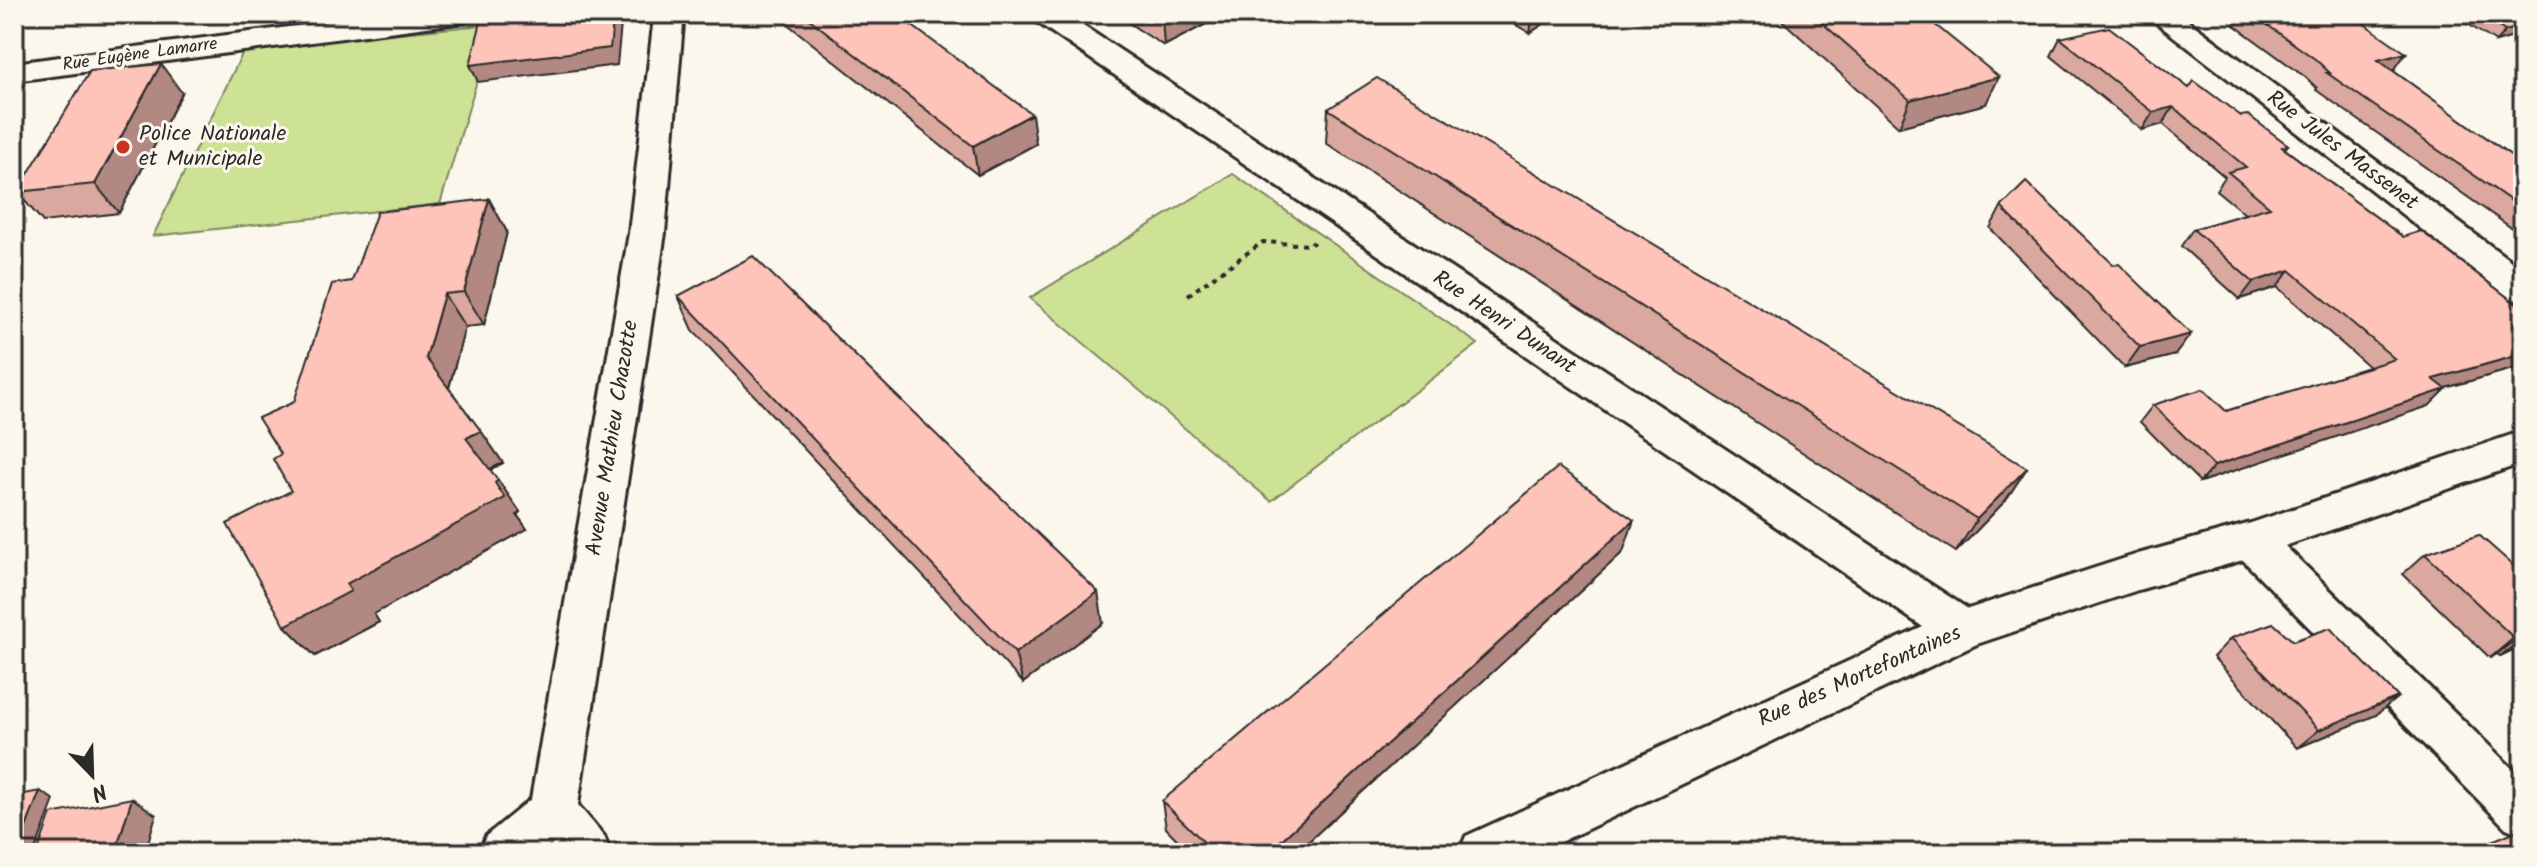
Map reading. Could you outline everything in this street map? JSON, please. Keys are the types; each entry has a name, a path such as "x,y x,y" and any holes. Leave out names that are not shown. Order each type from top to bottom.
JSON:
{"street":[{"name":"Rue Eugène Lamarre","path":"14,72 457,14"},
{"name":"Avenue Mathieu Chazotte","path":"553,811 647,233 668,24 659,14"},
{"name":"Rue Henri Dunant","path":"1045,14 1963,630"},
{"name":"Rue Jules Massenet","path":"2160,14 2523,289"},
{"name":"Rue des Mortefontaines","path":"1484,853 1963,630 2138,572 2251,540 2523,447"},
{"path":"2251,540 2523,812"},
{"path":"504,853 553,811 586,853"}],"path":[{"path":"1188,295 1263,242 1310,245 1348,218"}],"green space":[{"path":"494,24 440,204 153,236 245,48"},
{"path":"1233,174 1478,344 1271,501 1030,298"}],"building":[{"path":"483,14 614,14 610,48 470,65"},
{"path":"803,14 896,14 1032,114 973,146"},
{"path":"1812,14 1922,14 1999,77 1910,100"},
{"path":"2252,14 2350,14 2406,53 2378,60 2523,164 2523,209 2327,73 2330,73 2315,59"},
{"path":"2479,14 2523,14 2523,26 2505,31"},
{"path":"2109,27 2189,88 2194,81 2241,116 2248,115 2288,145 2282,147 2403,237 2421,231 2523,309 2523,354 2433,379 2446,389 2214,466 2153,405 2203,389 2226,411 2395,359 2290,270 2253,282 2193,229 2270,207 2228,172 2246,167 2173,107 2153,112 2060,38"},
{"path":"161,64 95,184 17,192 90,71"},
{"path":"1377,78 2027,468 1977,519 1328,109"},
{"path":"2026,182 2114,265 2119,264 2191,334 2140,347 2001,207"},
{"path":"489,199 464,292 444,294 426,358 481,431 466,438 498,480 495,483 505,498 346,584 351,591 285,626 227,524 291,491 273,459 281,454 258,418 294,402 332,284 352,281 377,212"},
{"path":"753,256 1098,592 1015,653 678,296"},
{"path":"1558,467 1634,520 1267,853 1215,853 1162,801"},
{"path":"2479,535 2523,574 2523,635 2514,638 2425,554"},
{"path":"2273,623 2293,641 2330,628 2398,697 2319,730 2231,638"},
{"path":"40,791 16,853 14,853 14,796"},
{"path":"132,798 115,853 37,853 51,814"},
{"path":"2523,828 2523,853 2463,853"}],"place":[{"name":"Police Nationale et Municipale","path":"123,147"}]}
